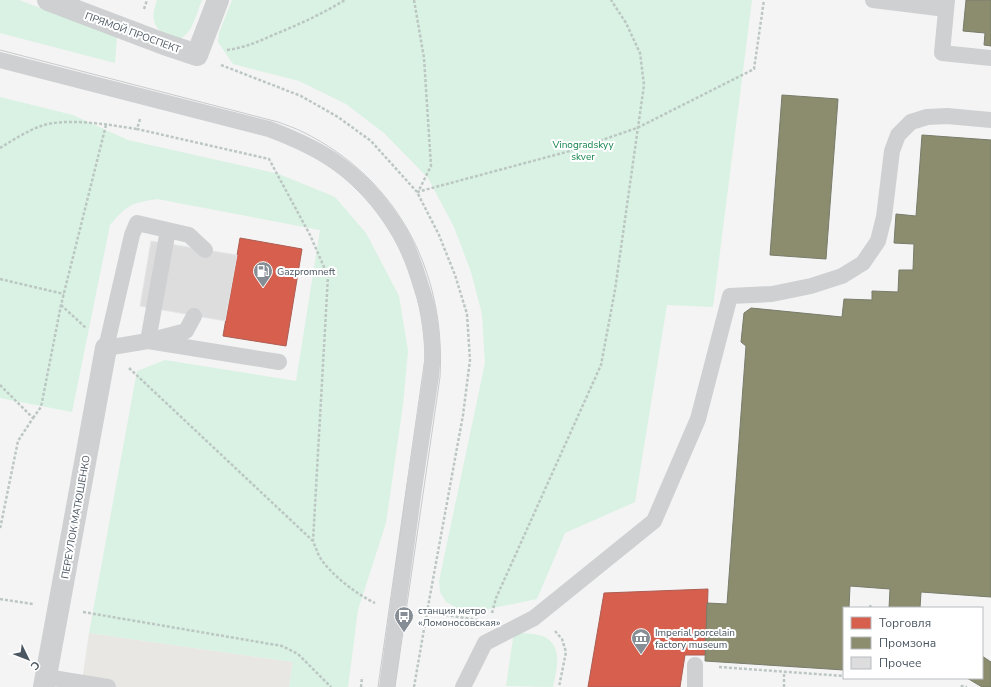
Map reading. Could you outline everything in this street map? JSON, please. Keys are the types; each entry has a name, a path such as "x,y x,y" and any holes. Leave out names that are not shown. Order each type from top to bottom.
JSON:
{"street":[{"name":"ПРЯМОЙ ПРОСПЕКТ","path":"48,0 197,55"},
{"path":"197,55 218,0"},
{"name":"ПЕРЕУЛОК МАТЮШЕНКО","path":"45,682 106,348"}],"lane":[{"path":"873,0 946,5 942,53 991,58"},
{"path":"0,60 269,128 296,139 337,163 356,179 386,212 400,233 418,277 430,321 432,340 432,371 387,687"},
{"path":"463,687 485,643 534,618 654,521 698,419 730,296 772,294 811,286 842,276 863,263 878,241 884,217 892,151 898,135 911,122 927,117 946,116 991,120"},
{"path":"194,316 186,331 106,348 136,223 189,234 205,250"},
{"path":"148,340 168,230"},
{"path":"148,340 279,362"},
{"path":"695,665 695,687"},
{"path":"45,682 108,687"}],"path":[{"path":"197,55 242,48 294,26 345,0"},
{"path":"414,0 424,58 431,166 418,192"},
{"path":"485,643 496,598 601,365 615,290 644,85 640,53 626,23 611,0"},
{"path":"418,192 570,151 637,128 754,69 764,0"},
{"path":"197,55 301,96 338,117 371,141 418,192 439,235 455,276 467,314 470,360 463,415 414,687"},
{"path":"137,129 141,115"},
{"path":"0,148 41,126 56,122 106,125 137,129 269,159 310,235 328,276 313,541"},
{"path":"0,528 18,441 40,407 61,305 106,125"},
{"path":"0,279 64,294"},
{"path":"61,305 313,541 319,555 330,570 374,603"},
{"path":"0,385 33,418"},
{"path":"0,599 282,646 298,654 331,687"},
{"path":"870,607 871,603"},
{"path":"427,612 490,622"},
{"path":"534,618 555,631 562,639 566,652 559,687"},
{"path":"695,665 843,676"},
{"path":"784,672 784,687"},
{"path":"961,687 967,687"}],"shaded area":[{"path":"89,633 293,662 289,687 81,687"}],"green space":[{"path":"0,0 19,0 117,37 115,63 0,33"},
{"path":"157,0 202,0 193,24 183,37 178,39 172,37 157,27 154,13"},
{"name":"Vinogradskyy skver","path":"232,0 752,0 713,307 667,305 635,502 565,533 537,599 474,612 457,608 446,602 440,592 439,581 485,363 482,314 471,272 454,227 428,178 384,133 346,104 299,81 233,64 218,42 219,33"},
{"path":"0,97 73,115 128,140 279,174 335,197 366,233 399,296 408,351 403,405 386,523 358,610 348,687 289,687 293,662 89,633 137,371 165,360 296,381 320,230 157,199 130,206 125,209 110,225 72,412 0,398"},
{"path":"514,632 535,634 545,637 555,647 557,653 557,667 553,687 506,686"}],"building: Торговля":[{"name":"Gazpromneft","path":"240,238 302,249 286,346 223,336"},
{"path":"708,589 706,655 685,655 680,687 588,687 604,593"}],"building: Промзона":[{"path":"966,0 991,0 991,46 984,45 985,33 963,31"},
{"path":"782,95 838,99 826,259 770,255"},
{"path":"922,135 991,140 991,597 921,592 920,607 889,607 890,589 850,586 849,607 843,607 843,670 705,661 707,603 727,604 746,346 741,342 744,313 751,308 842,317 844,299 872,300 872,291 898,292 899,270 913,270 914,244 894,243 896,214 916,216"},
{"path":"983,657 991,662 991,687 982,687 969,679 983,679"}],"building: Прочее":[{"path":"151,241 237,255 225,321 140,306"}],"tram line":[{"path":"0,50 278,122 300,131 336,152 365,175 390,202 409,233 424,266 434,301 440,338 440,377 395,687"},
{"path":"0,67 268,136 298,148 315,157 340,175 362,195 381,218 396,243 408,270 417,298 423,327 425,358 378,687"}],"place":[{"name":"Gazpromneft","path":"263,288"},
{"name":"станция метро «Ломоносовская»","path":"404,633"},
{"name":"Imperial porcelain factory museum","path":"641,655"}]}
